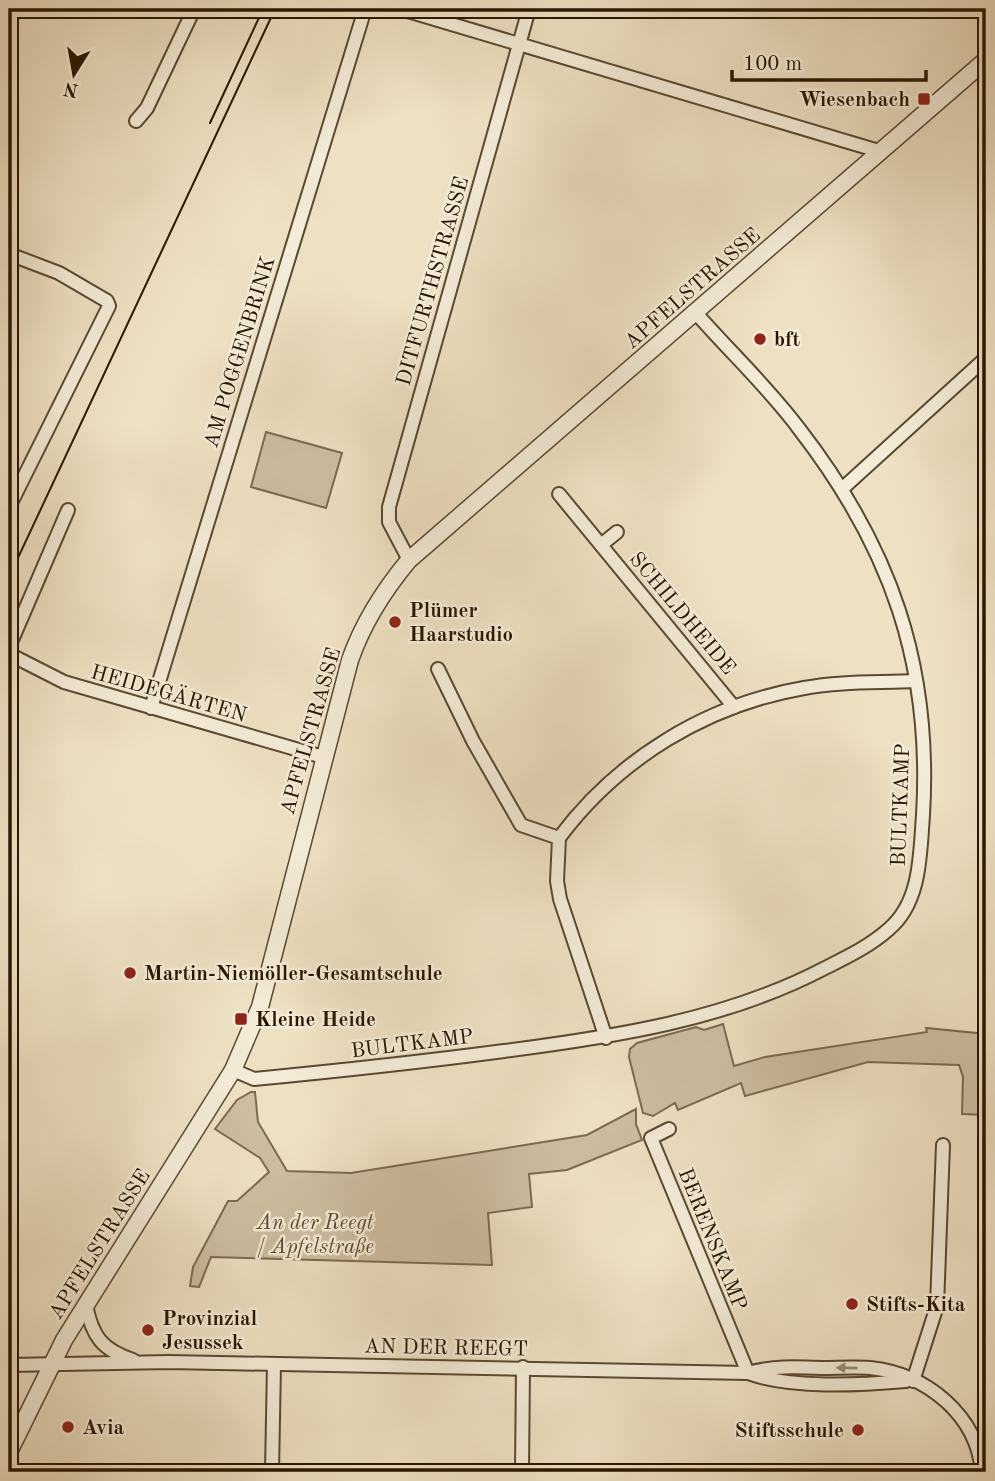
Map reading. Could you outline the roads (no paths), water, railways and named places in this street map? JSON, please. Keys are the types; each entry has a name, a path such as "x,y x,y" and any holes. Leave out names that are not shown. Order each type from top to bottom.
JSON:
{"street":[{"path":"136,121 147,108 194,9"},
{"name":"AM POGGENBRINK","path":"151,708 365,9"},
{"path":"401,9 882,152"},
{"name":"DITFURTHSTRASSE","path":"409,560 389,522 389,507 529,9"},
{"name":"APFELSTRASSE","path":"9,1452 51,1362 233,1070 260,1007 323,757 358,637 389,584 409,560 985,63"},
{"path":"9,254 59,273 103,298 109,306 12,501"},
{"name":"BULTKAMP","path":"233,1070 254,1079 606,1038 737,1005 798,982 860,950 891,928 908,904 914,889 921,836 923,749 908,636 891,582 869,533 843,488 799,427 696,313"},
{"path":"843,488 986,358"},
{"name":"SCHILDHEIDE","path":"559,494 734,707"},
{"path":"9,647 68,510"},
{"name":"SCHILDHEIDE","path":"601,545 617,532"},
{"name":"HEIDEGÄRTEN","path":"9,654 64,682 323,757"},
{"path":"438,669 473,741 521,825 559,838"},
{"path":"606,1038 560,899 557,881 559,838 587,803 628,766 664,740 734,707 804,688 916,681"},
{"name":"BERENSKAMP","path":"669,1129 651,1138 748,1373"},
{"path":"913,1381 937,1306 943,1145"},
{"name":"AN DER REEGT","path":"86,1305 93,1330 102,1346 144,1363"},
{"name":"AN DER REEGT","path":"9,1365 51,1362 274,1364 748,1373 765,1368 872,1368 913,1381 933,1391 963,1419 981,1455 982,1472"},
{"path":"272,1472 274,1364"},
{"path":"522,1472 523,1367"}],"tram line":[{"path":"210,123 263,9"},
{"path":"9,577 275,9"}],"place":[{"name":"Wiesenbach","path":"924,99"},
{"name":"bft","path":"760,339"},
{"name":"Plümer Haarstudio","path":"395,622"},
{"name":"Martin-Niemöller-Gesamtschule","path":"130,973"},
{"name":"Kleine Heide","path":"241,1019"},
{"name":"Stifts-Kita","path":"852,1304"},
{"name":"Provinzial Jesussek","path":"148,1330"},
{"name":"Avia","path":"68,1427"},
{"name":"Stiftsschule","path":"858,1430"}],"park label":[{"name":"An der Reegt / Apfelstraße","path":"315,1234"}]}
